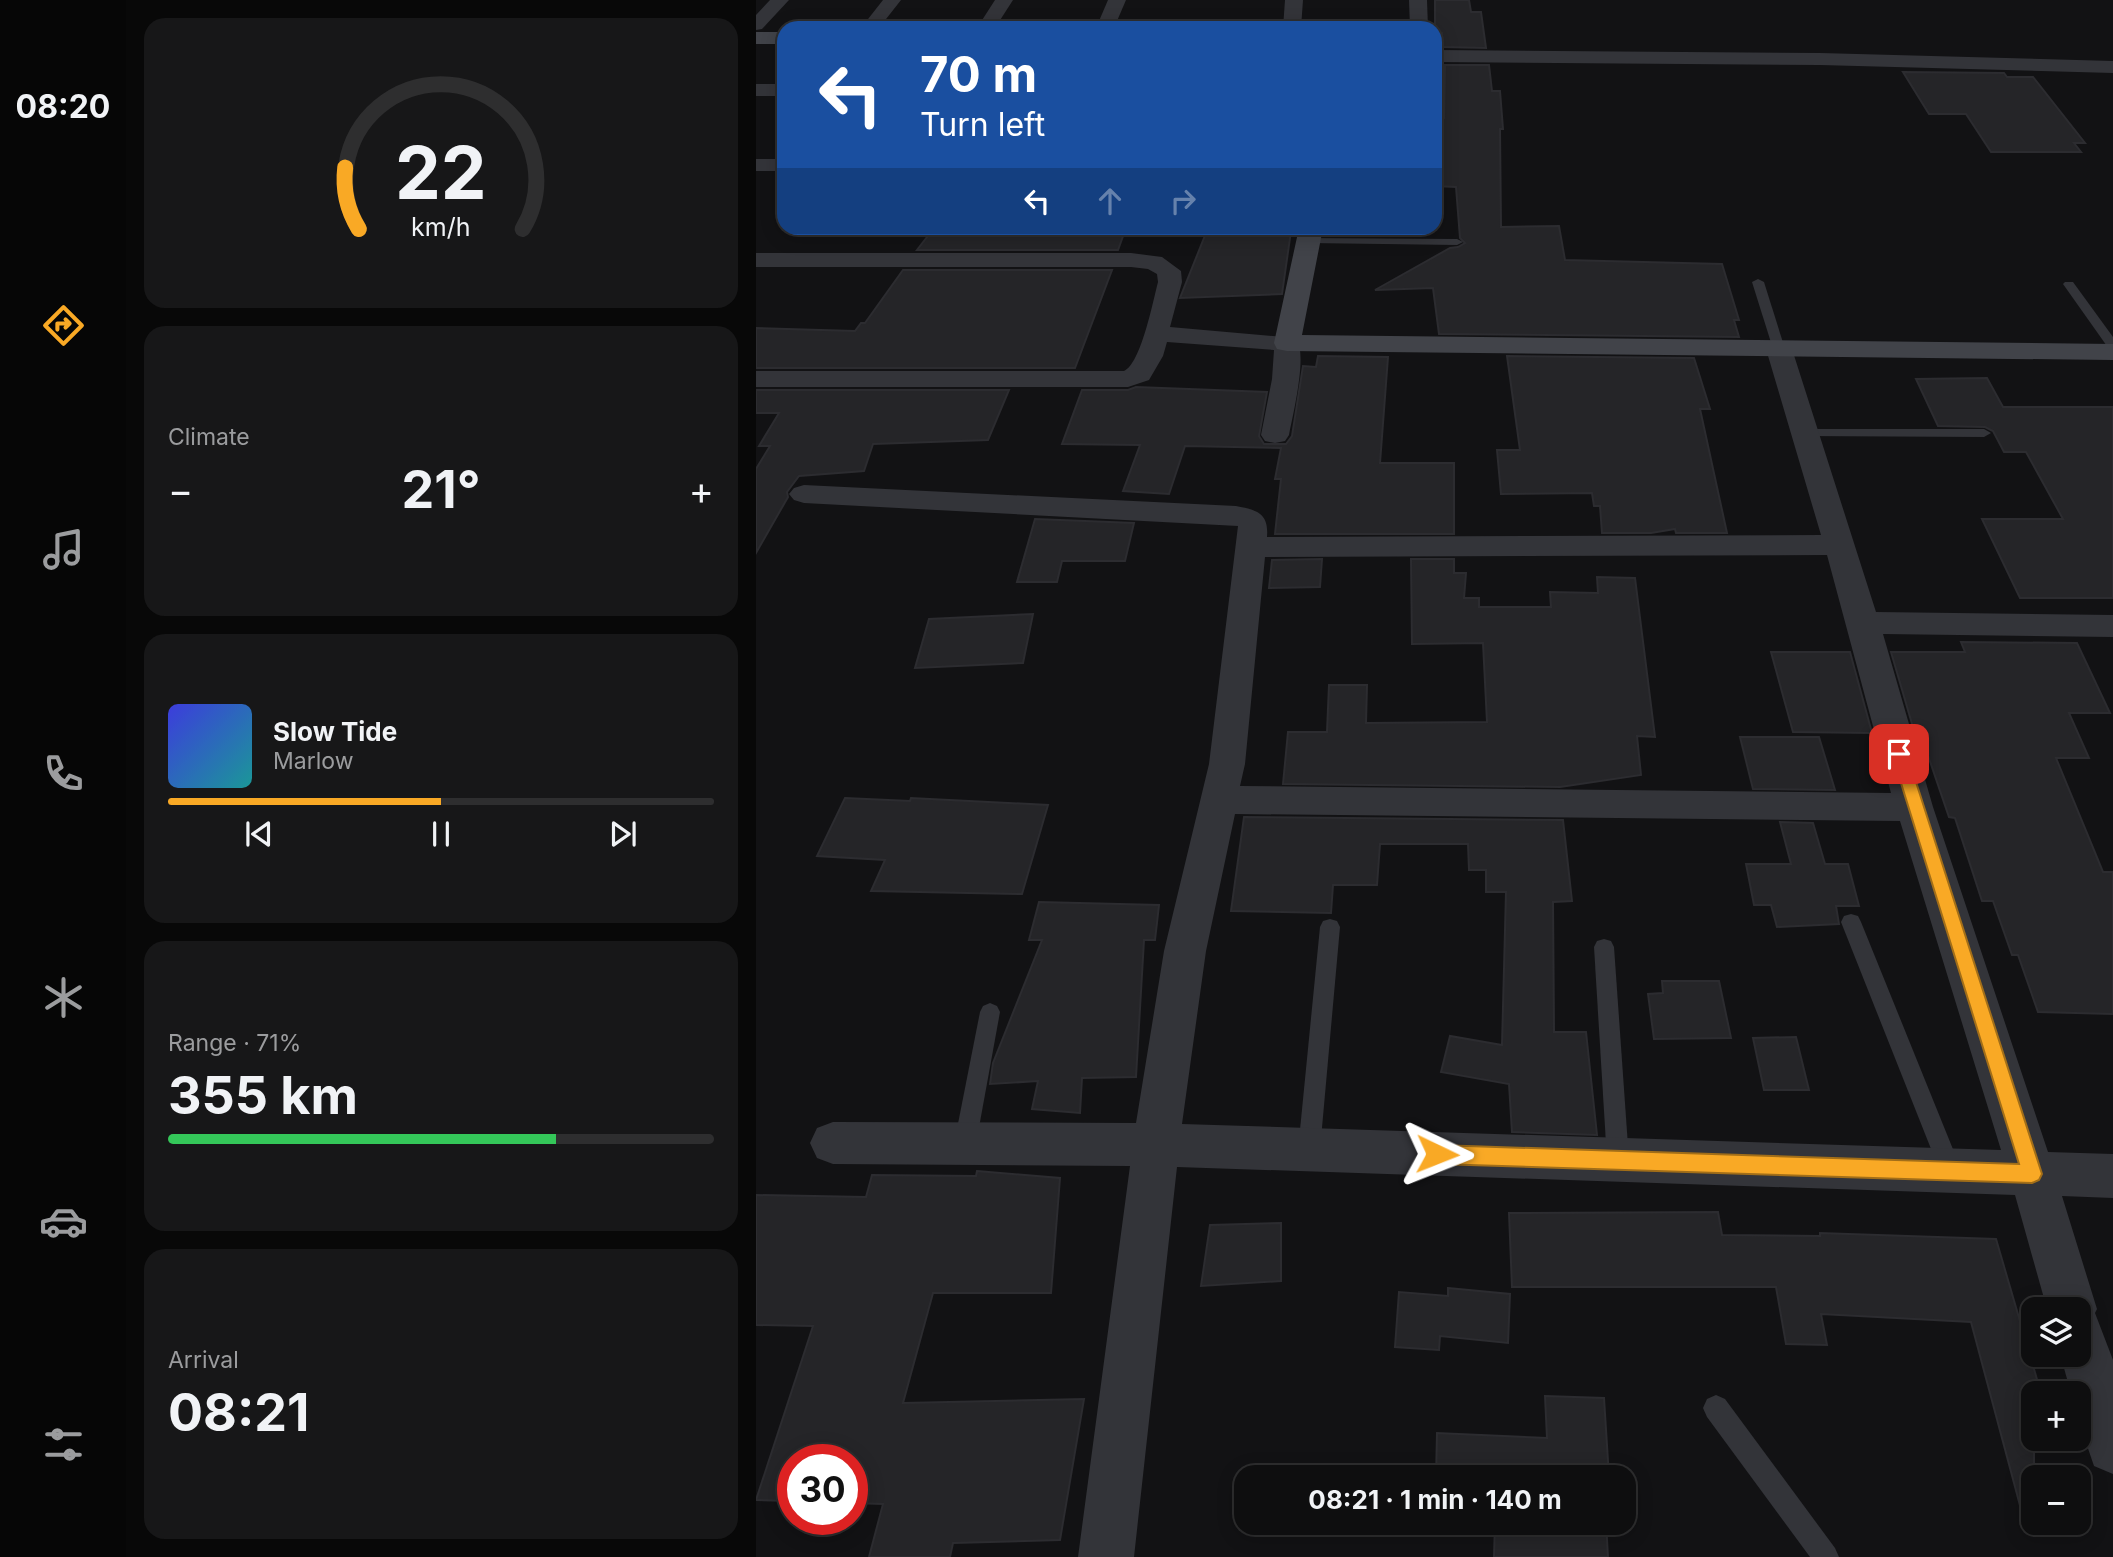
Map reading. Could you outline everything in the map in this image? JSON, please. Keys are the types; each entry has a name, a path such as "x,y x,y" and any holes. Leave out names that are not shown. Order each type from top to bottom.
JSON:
{"street":[{"path":"756,25 780,0"},
{"path":"876,21 892,0"},
{"path":"990,21 1004,0"},
{"path":"1108,21 1117,0"},
{"path":"1292,21 1294,0"},
{"path":"1418,0 1419,21"},
{"path":"756,38 777,38"},
{"path":"1442,56 1820,59 2113,67"},
{"path":"756,90 777,90"},
{"path":"756,165 777,165"},
{"path":"1275,435 1285,379 1287,343 1309,235"},
{"path":"756,260 1154,262 1170,271 1170,282 1144,370 1133,377 1117,380 756,379"},
{"path":"1156,334 1287,343 1780,349 2113,349"},
{"path":"1780,349 1863,623 1914,807 2032,1174 2068,1297"},
{"path":"804,494 1236,514 1246,517 1253,524 1227,764 1185,951 1156,1145 1106,1557"},
{"path":"1252,547 1838,545"},
{"path":"1863,623 2113,626"},
{"path":"1218,800 1914,807"},
{"path":"832,1143 1156,1145 2113,1176"},
{"path":"2089,1367 2113,1447"}],"lane":[{"path":"1328,235 1457,242"},
{"path":"1758,282 1780,349"},
{"path":"2069,284 2113,349"},
{"path":"1805,433 1984,433"},
{"path":"1851,922 1951,1171"},
{"path":"1309,1150 1330,927"},
{"path":"1604,947 1618,1161"},
{"path":"965,1144 990,1012"},
{"path":"1716,1408 1826,1557"}],"building":[{"path":"1435,0 1469,0 1471,12 1481,12 1486,48 1443,47 1442,21 1435,21"},
{"path":"1445,65 1489,65 1492,91 1500,91 1503,129 1500,129 1501,227 1559,226 1565,260 1722,264 1739,320 1734,320 1739,337 1439,334 1433,288 1375,290 1450,248 1465,243 1460,238 1456,187 1442,186"},
{"path":"1903,72 2004,73 2007,77 2033,77 2085,143 2074,143 2081,152 1991,152 1966,114 1929,114"},
{"path":"929,235 1123,235 1118,250 917,250"},
{"path":"1205,235 1290,235 1282,294 1180,298"},
{"path":"903,270 1112,270 1075,368 756,368 756,328 855,331 861,323 865,323"},
{"path":"1318,356 1388,357 1380,463 1454,463 1454,534 1275,534 1281,479 1275,479 1281,448 1185,446 1169,494 1123,491 1140,445 1062,444 1082,390 1128,390 1136,387 1267,392 1259,436 1264,444 1286,444 1292,436 1303,366 1316,367"},
{"path":"1507,356 1694,358 1710,409 1700,409 1727,533 1676,533 1675,529 1651,533 1602,533 1600,506 1594,506 1592,493 1501,494 1497,450 1520,450"},
{"path":"1987,378 2003,407 2113,407 2113,598 2020,598 1982,519 2063,519 2026,452 2004,452 1993,431 1985,427 1938,426 1916,379"},
{"path":"756,390 1009,390 988,440 873,444 864,471 799,476 787,492 788,497 756,553 756,469 770,446 759,446 779,413 756,413"},
{"path":"1035,519 1134,523 1125,561 1062,561 1057,582 1017,582"},
{"path":"1322,559 1320,587 1269,588 1272,560"},
{"path":"1411,559 1454,559 1454,573 1466,573 1464,598 1479,598 1479,607 1551,607 1550,592 1598,593 1597,577 1635,578 1655,737 1637,736 1641,775 1560,787 1283,784 1288,732 1327,732 1329,685 1367,685 1366,723 1487,722 1483,643 1412,644"},
{"path":"1033,614 1023,663 915,668 929,619"},
{"path":"1961,642 2077,643 2110,713 2069,713 2089,758 2056,758 2103,872 2113,872 2113,1014 2038,1012 2018,955 2012,955 1993,901 1982,901 1955,818 1949,817 1923,741 1917,741 1891,652 1965,652"},
{"path":"1771,652 1850,652 1872,733 1793,732"},
{"path":"1740,737 1819,737 1835,790 1753,789"},
{"path":"845,798 910,801 911,798 1048,805 1022,894 871,891 885,860 817,856"},
{"path":"1244,817 1563,820 1572,901 1553,902 1554,1032 1586,1032 1597,1135 1512,1132 1509,1084 1441,1072 1450,1036 1502,1045 1506,892 1486,892 1486,870 1469,870 1468,844 1380,844 1377,885 1333,885 1331,913 1231,911"},
{"path":"1780,822 1813,823 1825,864 1848,864 1859,906 1836,906 1839,924 1777,927 1771,905 1754,905 1746,864 1791,864"},
{"path":"1039,902 1159,905 1155,940 1144,940 1136,1077 1082,1078 1080,1113 1032,1109 1038,1081 990,1084 993,1063 1042,940 1029,940"},
{"path":"1662,981 1719,981 1731,1038 1654,1039 1648,994 1663,993"},
{"path":"1796,1037 1809,1090 1764,1090 1753,1038"},
{"path":"977,1171 1060,1178 1051,1293 933,1293 903,1403 1084,1399 1060,1540 953,1543 950,1557 869,1557 883,1504 868,1504 868,1444 777,1444 777,1501 756,1500 813,1326 756,1325 756,1195 866,1197 872,1175 976,1176"},
{"path":"1718,1212 1722,1235 1820,1236 1820,1233 1996,1239 2021,1325 2021,1367 2033,1367 2037,1381 2021,1381 2021,1451 2034,1451 2034,1465 2021,1465 2021,1509 1971,1322 1821,1314 1827,1345 1786,1344 1776,1287 1512,1287 1509,1213"},
{"path":"1281,1223 1281,1281 1201,1286 1210,1225"},
{"path":"1448,1288 1510,1294 1508,1343 1440,1336 1439,1350 1395,1347 1399,1292 1448,1296"},
{"path":"1545,1396 1604,1398 1608,1465 1436,1465 1437,1433 1547,1438"},
{"path":"1495,1535 1607,1535 1608,1557 1494,1557"}],"route":[{"path":"1437,1154 2032,1174 1899,754"}]}
